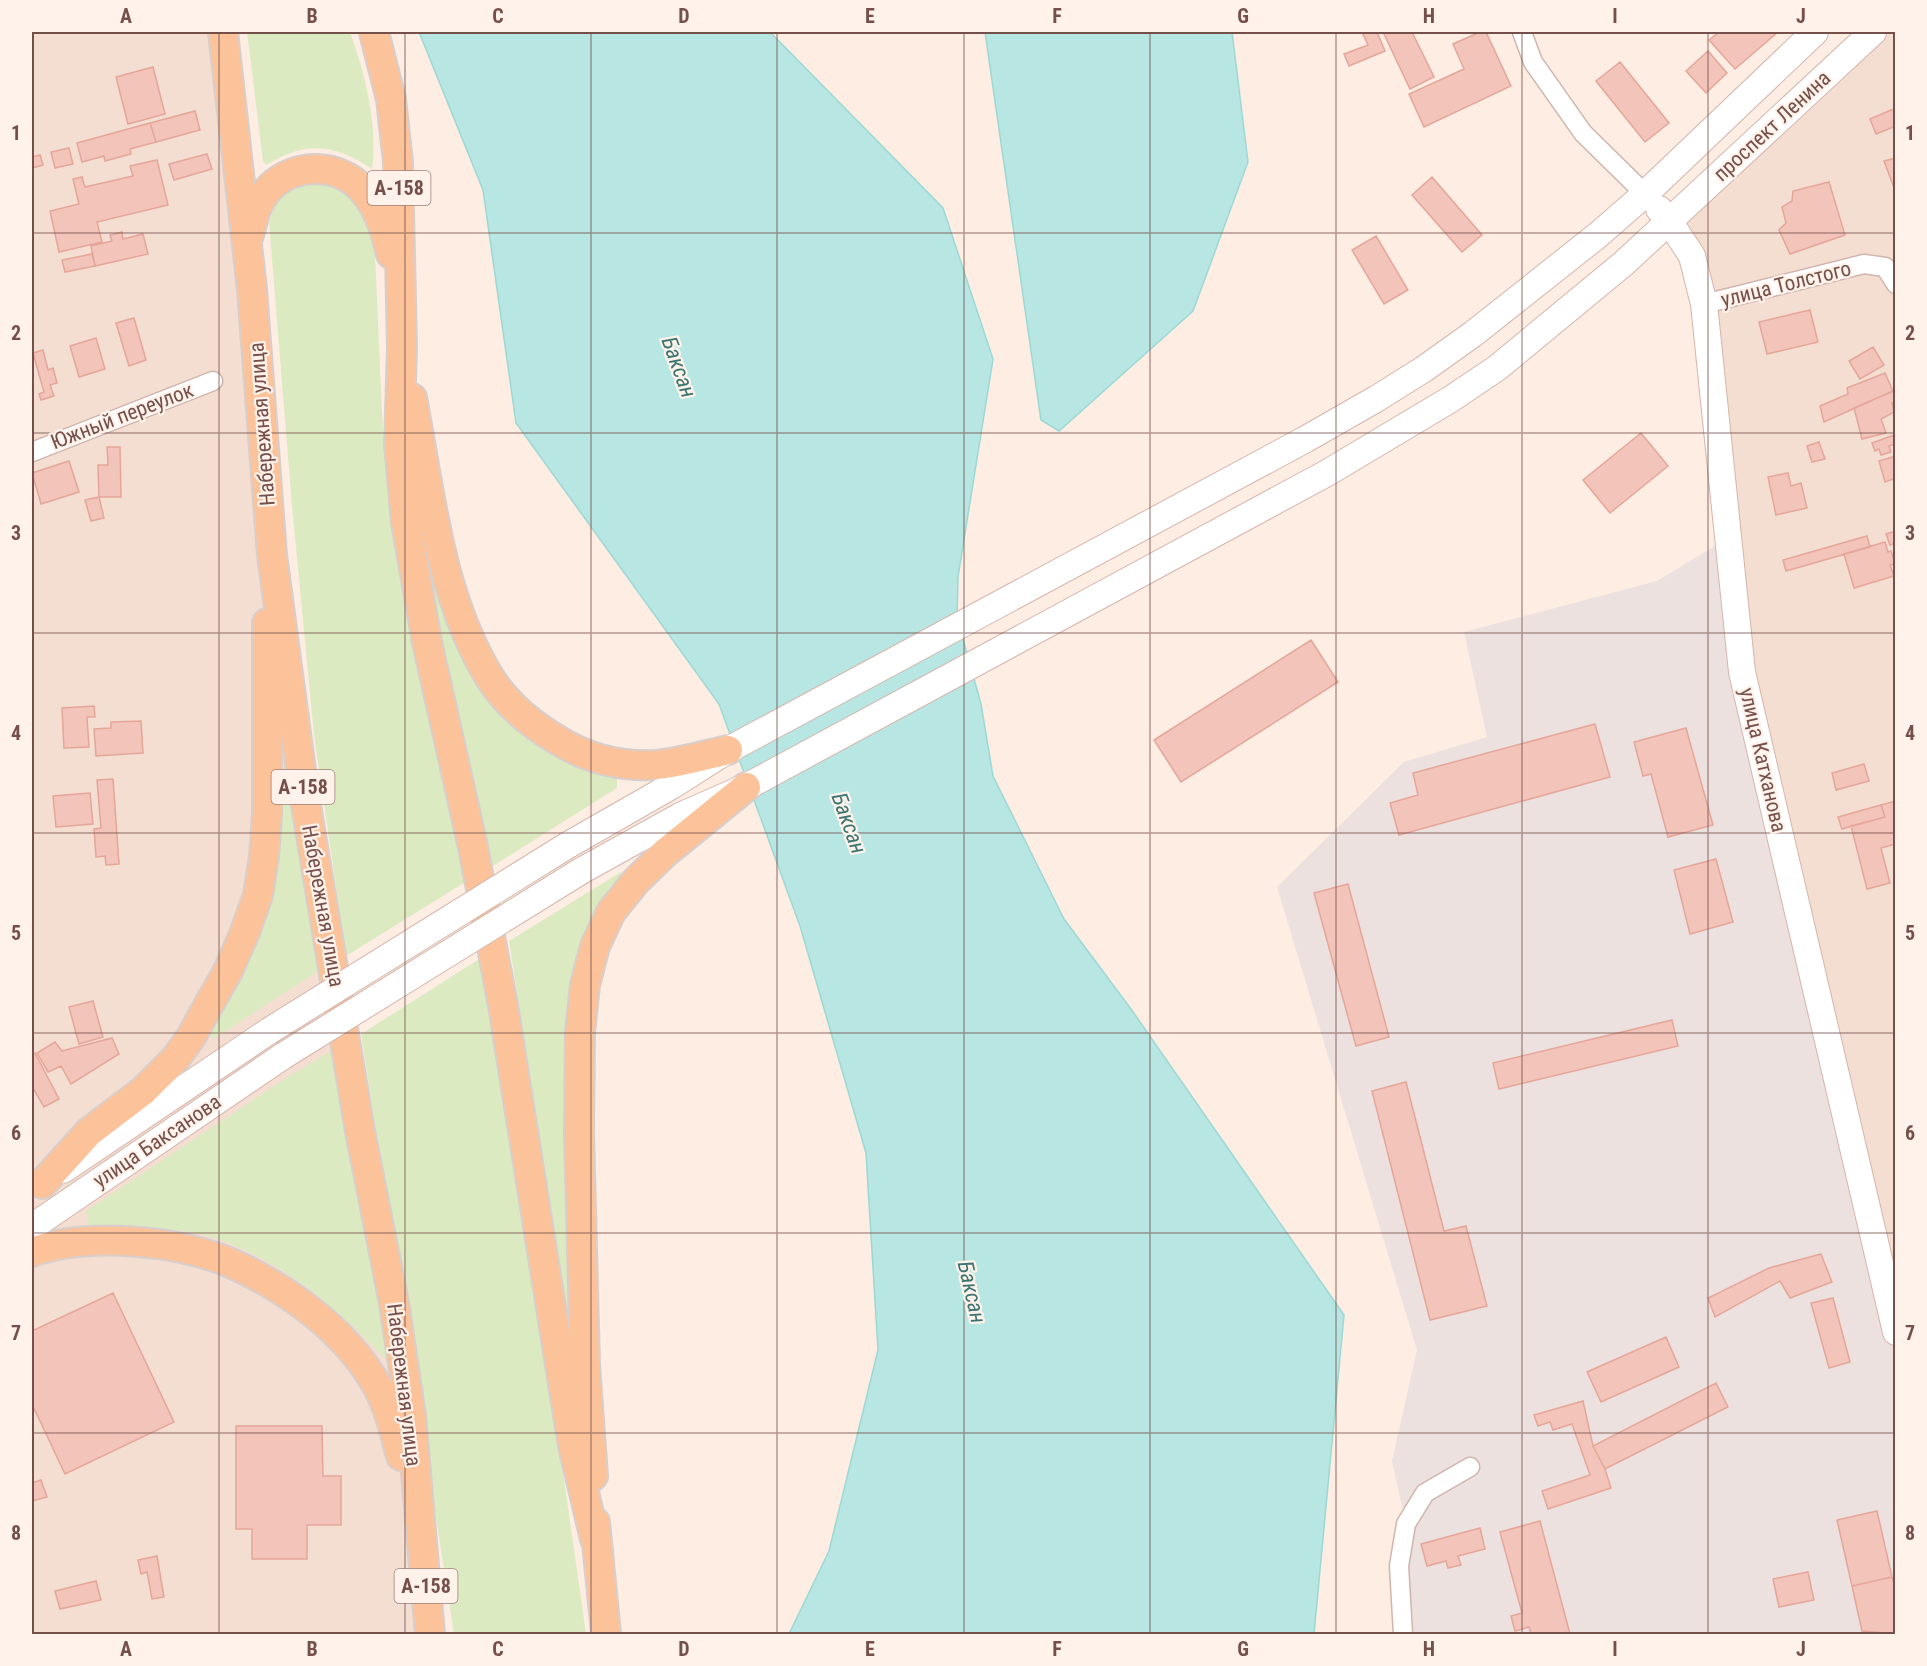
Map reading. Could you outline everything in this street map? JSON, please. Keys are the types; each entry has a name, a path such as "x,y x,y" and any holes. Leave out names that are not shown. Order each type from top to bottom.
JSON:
{"main road":[{"name":"Набережная улица","path":"224,32 247,242 272,555 304,793 360,1131 394,1303 411,1416 430,1635"},
{"name":"А-158","path":"374,32 391,99 398,162 402,348 399,444 406,522 427,642 473,847 503,1005 573,1446 595,1539 606,1635"},
{"name":"проспект Ленина","path":"975,618 1306,439 1395,387 1473,334 1598,235 1645,194 1815,32"},
{"name":"проспект Ленина","path":"995,653 1327,473 1451,399 1497,368 1614,272 1873,32"},
{"path":"247,242 256,209 267,191 283,178 300,170 320,168 340,173 358,185 372,203 383,225 401,294"},
{"name":"улица Катханова","path":"1645,194 1669,220 1692,256 1704,304 1742,672 1896,1332"},
{"path":"402,348 433,511 451,585 469,637 491,680 515,708 543,731 570,748 595,758 657,765 728,750"},
{"path":"37,1188 88,1132 143,1091 176,1058 191,1037 228,971 246,932 258,895 264,858 267,814 266,633 272,555"},
{"name":"улица Баксанова","path":"37,1188 269,1031 568,845 674,785 728,750 975,618"},
{"name":"улица Баксанова","path":"32,1227 283,1056 581,871 680,816 746,787 995,653"},
{"path":"595,1539 592,1443 585,1365 579,1133 580,1032 585,985 595,946 611,912 636,880 666,852 746,787"},
{"path":"32,1252 48,1246 76,1241 162,1245 197,1252 231,1263 266,1280 291,1297 319,1318 341,1339 373,1379 387,1407 421,1537"}],"street":[{"path":"1522,32 1533,62 1583,133 1645,194"},
{"name":"улица Толстого","path":"1704,304 1864,264 1885,267 1896,284"},
{"name":"Южный переулок","path":"32,452 213,381"},
{"path":"1403,1635 1399,1566 1406,1524 1425,1493 1470,1467"}],"shaded area":[{"path":"32,32 223,32 272,555 430,1634 32,1634"},
{"path":"1873,32 1895,32 1895,1332 1742,672 1704,304 1669,221"},
{"path":"1728,538 1742,672 1895,1332 1895,1634 1403,1634 1406,1524 1392,1461 1417,1350 1277,887 1404,762 1487,737 1464,632 1657,581"}],"green space":[{"path":"247,32 350,32 361,65 372,117 372,169 345,154 319,148 294,152 266,165 263,161"},
{"path":"301,180 352,190 374,234 383,433 397,551 467,881 346,956 314,735 292,506 269,222 279,195"},
{"path":"417,506 469,661 617,772 617,788 493,866 445,657"},
{"path":"277,704 320,970 213,1039 207,1032 242,975 257,945 274,889 281,809"},
{"path":"621,872 627,877 585,941 576,1368 509,941"},
{"path":"481,958 548,1367 586,1634 454,1634 361,1034"},
{"path":"333,1050 391,1365 328,1304 279,1269 253,1254 227,1242 200,1234 145,1228 89,1227 86,1211 289,1076"}],"water":[{"name":"Баксан","path":"419,32 770,32 943,208 993,359 958,577 957,617 981,704 993,776 1064,919 1131,1009 1344,1315 1314,1634 789,1634 829,1551 878,1350 866,1153 800,926 719,704 516,423 483,190"},
{"path":"985,32 1232,32 1248,162 1193,311 1059,431 1041,420"}],"building":[{"path":"1362,32 1377,32 1385,51 1349,66 1344,54 1368,45"},
{"path":"1383,32 1412,32 1434,77 1410,89"},
{"path":"1480,32 1486,32 1511,86 1424,127 1409,94 1464,69 1453,44"},
{"path":"1719,32 1778,32 1735,69 1709,40"},
{"path":"1708,51 1727,73 1706,93 1686,71"},
{"path":"1620,62 1669,123 1645,142 1596,81"},
{"path":"153,67 165,114 128,124 116,77"},
{"path":"1896,108 1896,126 1876,134 1870,119"},
{"path":"195,111 200,130 156,142 150,123"},
{"path":"150,123 156,142 130,149 131,154 105,161 104,156 82,162 77,143"},
{"path":"69,148 73,164 55,168 51,152"},
{"path":"207,154 212,169 174,180 169,164"},
{"path":"40,155 43,165 32,168 32,157"},
{"path":"1896,158 1896,193 1884,161"},
{"path":"157,160 168,205 97,222 102,242 59,252 50,211 79,204 73,179 82,177 85,187 133,176 130,166"},
{"path":"1432,177 1482,235 1462,252 1412,195"},
{"path":"1829,182 1845,235 1790,254 1779,230 1786,223 1782,207 1792,201 1793,191"},
{"path":"122,232 123,239 143,234 148,254 95,266 91,246 112,241 110,235"},
{"path":"1376,236 1408,290 1384,304 1352,250"},
{"path":"92,254 95,266 65,272 62,260"},
{"path":"1810,310 1818,342 1767,354 1759,322"},
{"path":"134,318 146,360 129,366 116,323"},
{"path":"96,338 105,369 79,377 70,346"},
{"path":"1873,347 1884,365 1860,379 1849,361"},
{"path":"43,350 48,370 53,368 57,383 50,385 54,396 41,400 39,394 44,392 33,353"},
{"path":"1885,373 1893,391 1824,422 1820,406 1848,394 1847,388"},
{"path":"1896,390 1896,402 1892,403 1894,412 1881,419 1886,433 1862,439 1854,408"},
{"path":"1641,433 1668,466 1610,513 1583,480"},
{"path":"1894,435 1896,444 1889,446 1891,452 1881,455 1879,449 1875,451 1872,443"},
{"path":"1819,442 1825,459 1812,462 1807,446"},
{"path":"107,447 120,447 121,497 99,497 98,465 108,465"},
{"path":"1896,456 1896,478 1885,482 1879,461"},
{"path":"69,461 79,492 41,504 32,473"},
{"path":"1788,473 1791,486 1801,483 1807,508 1776,515 1768,477"},
{"path":"99,497 104,518 91,521 85,500"},
{"path":"1896,531 1896,543 1890,545 1886,534"},
{"path":"1867,536 1870,547 1786,571 1783,560"},
{"path":"1885,542 1895,564 1890,565 1894,576 1854,588 1844,554"},
{"path":"1311,640 1338,682 1181,782 1154,740"},
{"path":"94,706 95,717 87,717 89,747 64,748 62,708"},
{"path":"141,721 143,753 96,756 94,729 111,728 111,722"},
{"path":"1595,724 1610,777 1399,835 1390,803 1418,795 1413,773"},
{"path":"1686,728 1713,825 1668,837 1651,774 1643,776 1634,742"},
{"path":"1864,764 1869,781 1836,790 1832,773"},
{"path":"113,779 119,864 106,865 105,856 96,857 94,829 101,828 97,780"},
{"path":"90,793 93,824 56,827 53,796"},
{"path":"1896,801 1896,844 1881,848 1890,883 1867,889 1851,826 1885,817 1881,805"},
{"path":"1881,805 1885,817 1842,829 1838,817"},
{"path":"1716,859 1733,922 1690,934 1674,870"},
{"path":"1348,884 1389,1037 1356,1046 1314,893"},
{"path":"93,1001 103,1037 79,1044 69,1007"},
{"path":"1672,1020 1678,1046 1499,1089 1493,1063"},
{"path":"112,1038 119,1054 71,1084 61,1066 48,1072 37,1053 55,1042 62,1051"},
{"path":"35,1053 59,1099 44,1107 32,1089 32,1055"},
{"path":"1406,1082 1444,1231 1466,1226 1487,1306 1430,1320 1372,1091"},
{"path":"1821,1254 1832,1282 1790,1298 1780,1281 1715,1317 1708,1298 1769,1268"},
{"path":"113,1293 174,1422 65,1474 32,1404 32,1331"},
{"path":"1833,1298 1850,1362 1829,1368 1811,1303"},
{"path":"1666,1337 1679,1367 1601,1402 1587,1372"},
{"path":"1716,1383 1728,1407 1605,1469 1593,1446"},
{"path":"1583,1401 1593,1446 1605,1469 1611,1488 1548,1509 1542,1491 1590,1475 1572,1424 1553,1430 1550,1422 1538,1426 1534,1415"},
{"path":"236,1426 322,1426 323,1476 341,1476 341,1525 307,1525 307,1559 252,1559 252,1529 236,1529"},
{"path":"41,1480 47,1497 32,1501 32,1483"},
{"path":"1877,1511 1892,1577 1852,1586 1837,1520"},
{"path":"1540,1521 1570,1634 1531,1634 1529,1627 1515,1631 1511,1616 1522,1613 1500,1532"},
{"path":"1480,1528 1485,1549 1458,1556 1461,1565 1448,1568 1446,1561 1427,1566 1421,1544"},
{"path":"157,1556 164,1597 152,1599 147,1572 141,1574 138,1560"},
{"path":"1808,1572 1814,1600 1779,1607 1773,1579"},
{"path":"1892,1577 1896,1590 1896,1634 1862,1631 1852,1586"},
{"path":"96,1581 101,1600 60,1609 55,1591"}]}
